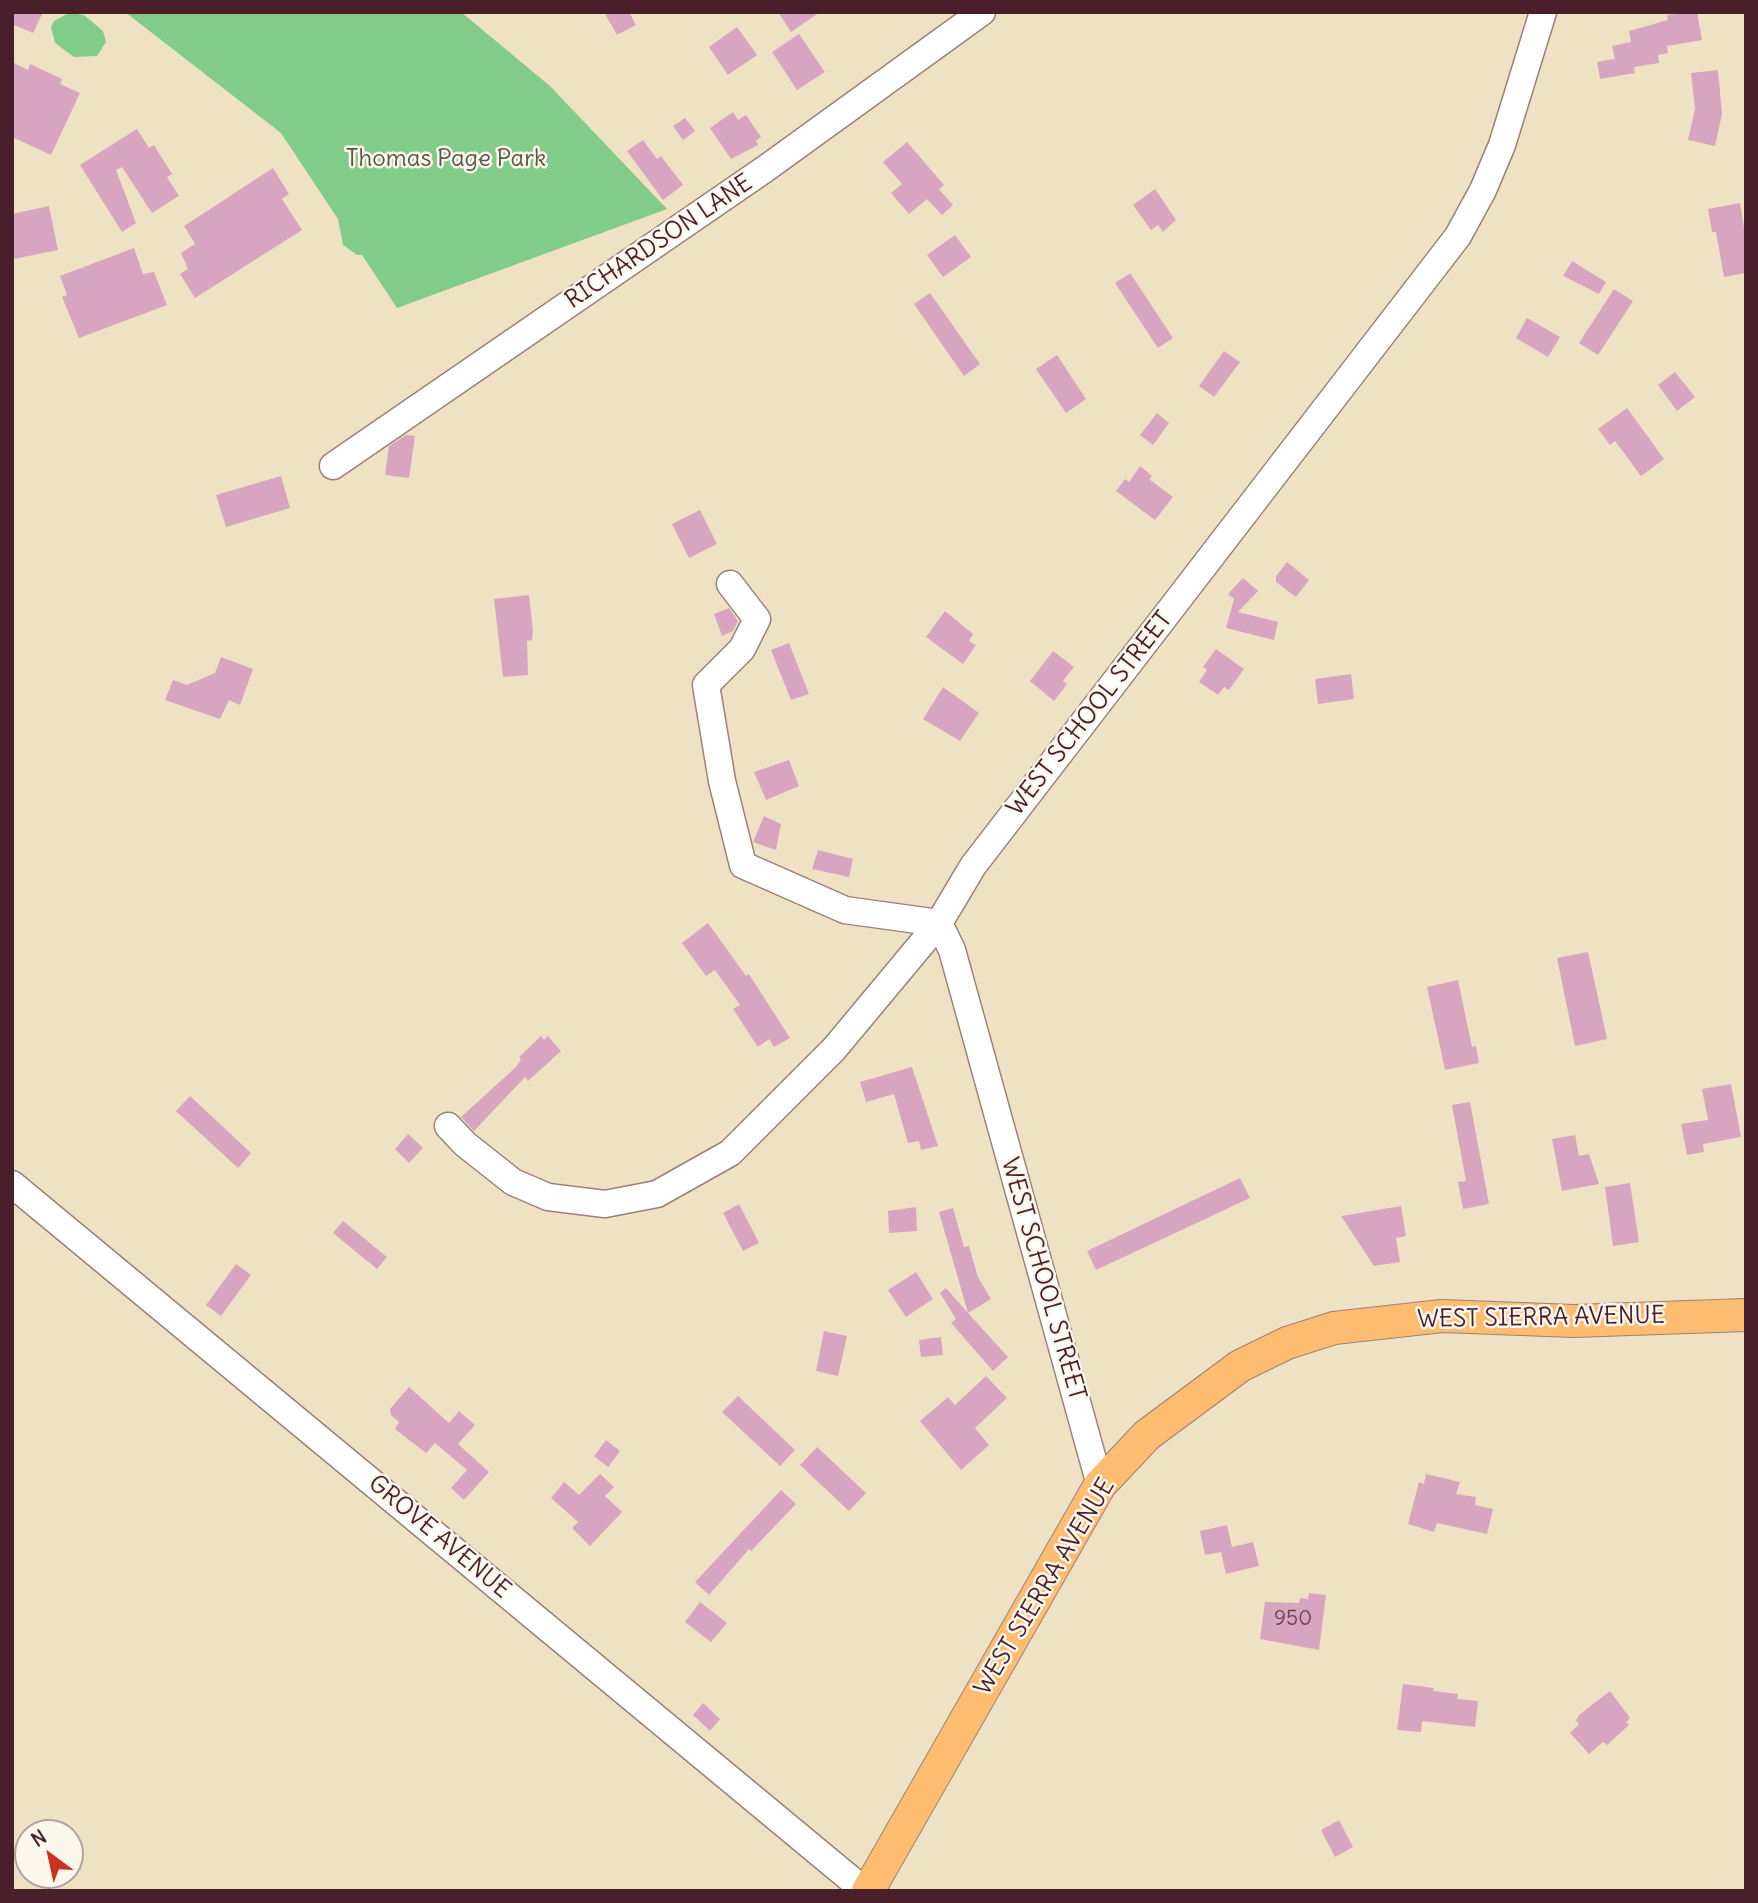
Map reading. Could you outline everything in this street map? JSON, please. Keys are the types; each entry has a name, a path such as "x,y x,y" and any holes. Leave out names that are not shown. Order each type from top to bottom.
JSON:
{"main road":[{"name":"WEST SIERRA AVENUE","path":"867,1891 1100,1485 1147,1435 1240,1366 1287,1343 1334,1328 1442,1315 1574,1321 1746,1315"}],"street":[{"name":"RICHARDSON LANE","path":"333,466 765,169 982,12"},
{"name":"WEST SCHOOL STREET","path":"1100,1485 952,950 939,923 981,855 1458,236 1483,190 1502,145 1543,12"},
{"path":"730,584 757,619 742,649 706,685 722,781 743,865 845,909 939,923"},
{"path":"448,1126 465,1144 513,1182 548,1197 605,1204 657,1195 730,1153 834,1049 939,923"},
{"name":"GROVE AVENUE","path":"12,1184 867,1891"}],"green space":[{"name":"Thomas Page Park","path":"125,12 461,12 550,86 667,209 397,308 362,255 357,255 343,245 338,219 281,133"},
{"path":"69,13 84,15 103,31 106,42 97,56 74,57 55,43 51,27 54,21"}],"building":[{"path":"12,12 43,12 33,33 12,24"},
{"path":"604,12 629,12 636,25 617,35"},
{"path":"778,12 820,12 791,32"},
{"path":"1697,12 1702,40 1667,46 1668,53 1658,55 1659,63 1634,67 1635,73 1600,79 1597,62 1615,59 1612,46 1631,42 1629,31 1668,20 1667,15"},
{"path":"737,27 757,55 728,75 709,47"},
{"path":"799,34 825,72 797,90 772,52"},
{"path":"12,62 28,70 30,64 62,79 60,84 80,93 51,155 12,137"},
{"path":"1718,70 1722,114 1715,146 1688,140 1695,109 1691,73"},
{"path":"733,112 738,120 746,115 761,137 756,141 758,145 731,159 710,128"},
{"path":"685,118 695,131 683,140 673,126"},
{"path":"137,129 149,148 154,145 172,174 167,177 179,196 152,213 122,167 116,170 136,223 122,232 80,165"},
{"path":"643,140 657,159 661,156 683,185 663,200 627,151"},
{"path":"907,142 944,185 939,189 953,205 942,215 927,199 909,214 891,193 902,184 883,162"},
{"path":"273,168 289,194 282,199 302,230 195,298 180,274 188,269 181,253 195,244 184,226"},
{"path":"1155,189 1176,220 1163,232 1158,225 1151,230 1133,205"},
{"path":"1740,203 1746,240 1746,273 1724,277 1716,232 1712,232 1708,209"},
{"path":"49,206 58,250 14,259 12,214"},
{"path":"955,235 971,257 943,277 927,255"},
{"path":"134,248 143,274 154,272 167,305 79,338 62,297 67,295 60,276"},
{"path":"1572,261 1606,282 1599,294 1563,276"},
{"path":"1130,273 1173,338 1158,348 1115,283"},
{"path":"1614,289 1633,301 1598,355 1579,343"},
{"path":"930,293 980,364 964,376 914,304"},
{"path":"1527,318 1560,337 1548,357 1516,338"},
{"path":"1224,351 1240,362 1214,397 1199,386"},
{"path":"1057,355 1086,399 1066,413 1036,369"},
{"path":"1675,372 1695,397 1677,411 1658,385"},
{"path":"1627,408 1664,459 1641,476 1615,441 1610,445 1598,429"},
{"path":"1157,413 1169,423 1153,445 1140,435"},
{"path":"406,435 415,436 409,478 385,475 389,446"},
{"path":"1140,466 1152,476 1149,479 1173,497 1155,520 1116,491 1125,479 1129,482"},
{"path":"281,476 290,508 226,527 216,495"},
{"path":"700,510 717,544 689,558 672,524"},
{"path":"1287,562 1309,580 1296,597 1276,582 1276,576"},
{"path":"1243,578 1258,591 1238,612 1278,622 1274,640 1226,628 1234,599 1228,594"},
{"path":"529,595 533,631 532,640 527,641 528,675 503,677 494,599"},
{"path":"729,608 738,621 733,631 722,636 714,614"},
{"path":"945,611 973,634 969,641 976,645 963,664 926,637"},
{"path":"789,643 809,694 791,700 771,650"},
{"path":"1216,649 1244,669 1229,690 1224,687 1218,695 1199,682 1207,670 1203,667"},
{"path":"1053,651 1074,667 1063,681 1067,684 1054,701 1030,681"},
{"path":"221,657 253,669 240,705 229,700 220,719 165,700 173,680 187,685 215,673"},
{"path":"1351,674 1354,699 1318,704 1315,679"},
{"path":"943,687 979,713 960,741 923,719"},
{"path":"789,760 799,786 766,800 754,772"},
{"path":"764,816 781,824 776,850 753,842"},
{"path":"818,850 853,859 849,877 812,869"},
{"path":"708,923 746,976 749,974 790,1038 774,1047 769,1039 758,1047 733,1009 740,1005 715,970 706,976 682,943"},
{"path":"1588,952 1607,1039 1575,1046 1557,958"},
{"path":"1458,980 1472,1047 1476,1046 1479,1063 1445,1070 1427,987"},
{"path":"541,1036 544,1040 548,1036 561,1051 528,1081 525,1077 474,1131 461,1117 516,1067 521,1059 519,1057"},
{"path":"912,1067 938,1146 921,1150 919,1141 908,1143 894,1094 866,1102 860,1082"},
{"path":"1731,1084 1741,1137 1703,1144 1704,1152 1687,1155 1681,1124 1708,1120 1702,1089"},
{"path":"190,1096 251,1153 238,1168 176,1111"},
{"path":"1470,1102 1489,1204 1463,1209 1458,1182 1466,1181 1452,1105"},
{"path":"408,1134 423,1148 409,1163 395,1149"},
{"path":"1575,1135 1579,1156 1589,1154 1599,1184 1562,1191 1552,1139"},
{"path":"1240,1178 1250,1198 1096,1270 1087,1251"},
{"path":"1630,1183 1639,1242 1613,1246 1605,1187"},
{"path":"739,1204 759,1243 743,1251 723,1213"},
{"path":"1401,1206 1406,1236 1396,1238 1400,1262 1374,1266 1341,1216"},
{"path":"916,1207 917,1231 889,1233 888,1211"},
{"path":"953,1208 964,1247 969,1246 978,1277 991,1299 968,1313 939,1212"},
{"path":"343,1221 387,1257 377,1269 333,1233"},
{"path":"236,1264 251,1275 221,1316 206,1305"},
{"path":"916,1272 933,1299 906,1317 888,1290"},
{"path":"946,1288 1008,1357 993,1371 951,1323 956,1319 940,1293"},
{"path":"824,1331 847,1336 838,1376 816,1371"},
{"path":"941,1337 943,1355 921,1357 919,1340"},
{"path":"986,1376 1007,1398 975,1428 989,1445 961,1470 920,1421 948,1397 955,1405"},
{"path":"409,1387 449,1423 459,1411 475,1425 458,1444 489,1472 464,1500 451,1488 467,1470 435,1443 426,1453 395,1429 399,1422 391,1415 390,1409"},
{"path":"738,1396 795,1450 780,1466 722,1412"},
{"path":"606,1440 620,1451 608,1467 594,1456"},
{"path":"817,1447 866,1493 849,1511 800,1465"},
{"path":"600,1474 614,1487 605,1496 622,1512 590,1546 572,1528 578,1522 551,1498 564,1482 579,1495"},
{"path":"1426,1474 1460,1482 1456,1494 1476,1497 1475,1505 1493,1509 1487,1534 1437,1523 1434,1532 1408,1524 1419,1482 1424,1484"},
{"path":"781,1490 796,1504 751,1551 749,1549 709,1595 695,1582"},
{"path":"1227,1525 1232,1547 1253,1542 1259,1566 1226,1574 1221,1552 1205,1555 1200,1531"},
{"path":"1309,1593 1326,1595 1319,1650 1260,1639 1265,1602 1299,1603 1300,1598 1308,1599"},
{"path":"700,1602 727,1623 711,1642 685,1622"},
{"path":"1403,1684 1434,1688 1433,1691 1458,1694 1457,1699 1478,1701 1475,1727 1422,1721 1421,1732 1397,1730"},
{"path":"1610,1691 1630,1718 1626,1722 1629,1725 1607,1745 1603,1742 1589,1754 1570,1733 1579,1724 1576,1721 1579,1715"},
{"path":"703,1703 720,1719 710,1731 693,1715"},
{"path":"1339,1820 1353,1847 1335,1857 1321,1830"}]}
